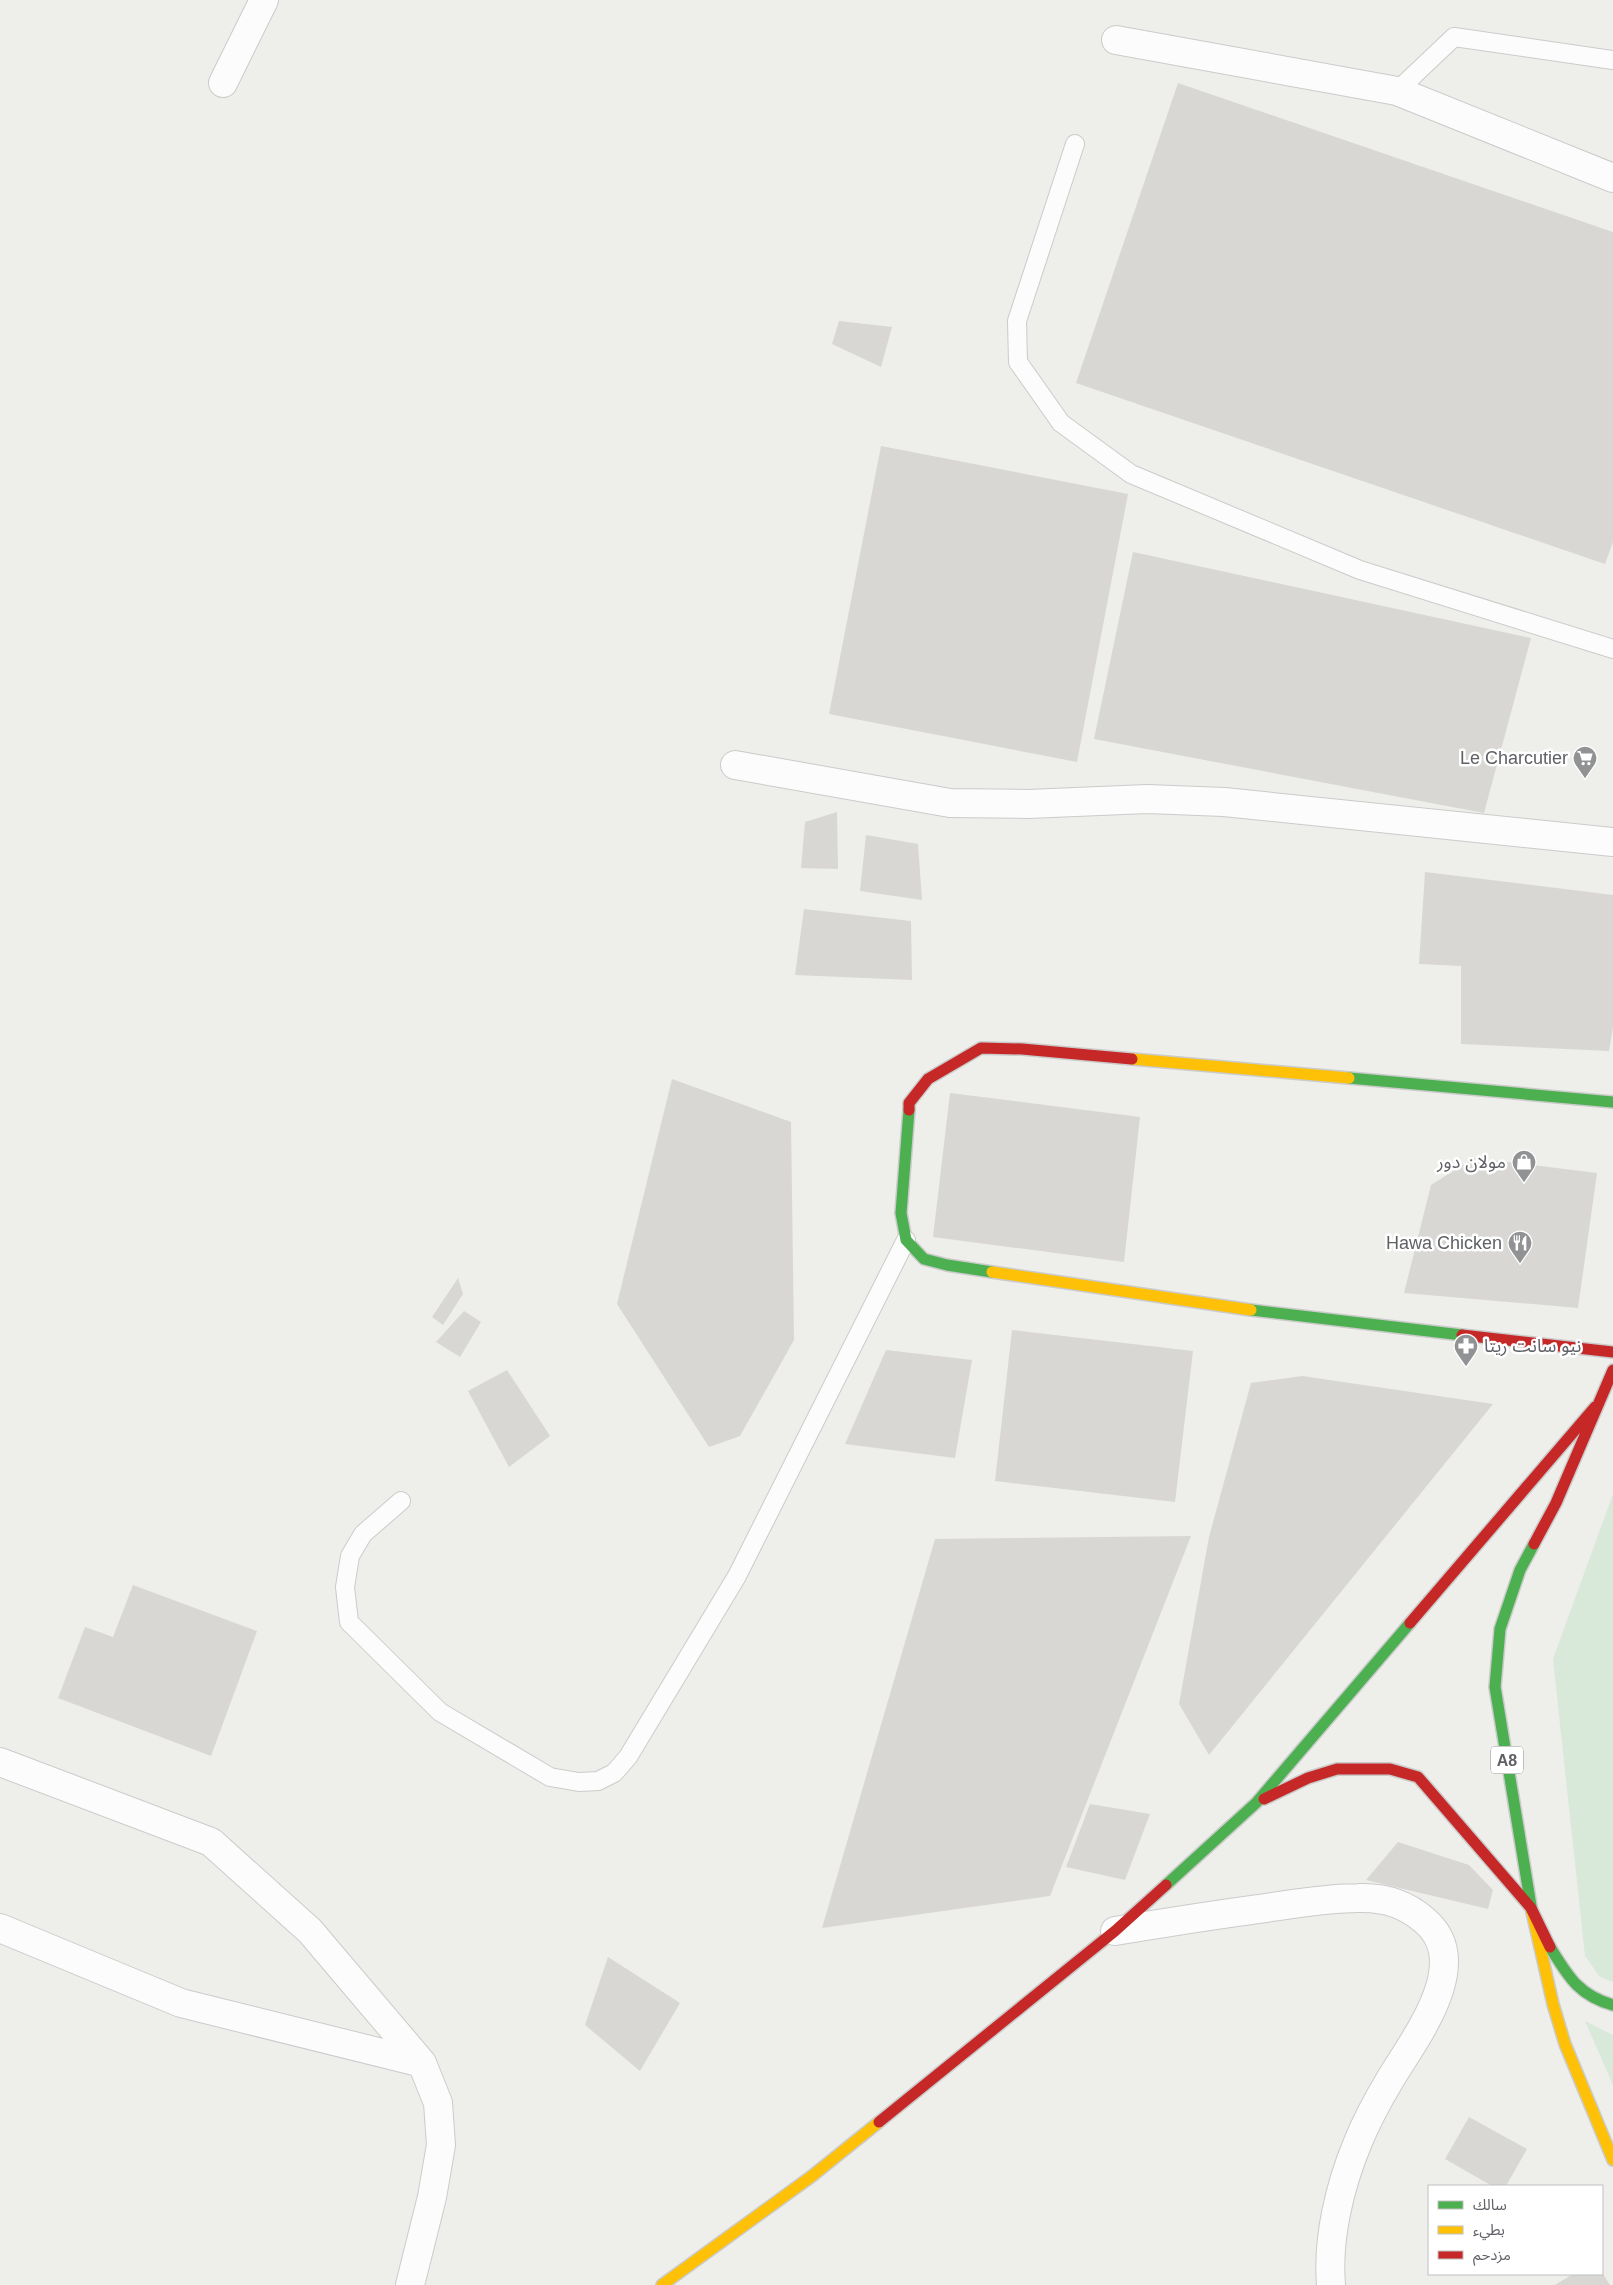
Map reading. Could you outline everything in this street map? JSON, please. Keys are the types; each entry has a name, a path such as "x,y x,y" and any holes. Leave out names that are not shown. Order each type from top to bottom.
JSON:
{"main road":[{"path":"1613,1102 1022,1049 981,1048 928,1079 909,1103 900,1212 906,1240 924,1259 947,1265 1295,1317 1613,1352"},
{"name":"A8","path":"1613,1370 1556,1503 1520,1570 1500,1629 1495,1687 1531,1908 1565,2044 1613,2160"},
{"path":"662,2285 812,2176 1115,1930 1256,1803 1600,1400"},
{"path":"1256,1803 1308,1778 1337,1769 1390,1769 1418,1777 1531,1908 1550,1946 1570,1979 1584,1992 1599,2001 1613,2005"}],"street":[{"path":"223,83 264,0"},
{"path":"1116,40 1397,92 1613,178"},
{"path":"735,765 950,803 1028,804 1147,798 1224,802 1613,842"},
{"path":"0,1762 211,1842 310,1931 422,2063 438,2103 441,2145 432,2197 410,2285"},
{"path":"1115,1930 1300,1903 1359,1898 1397,1902 1430,1924 1439,1939 1443,1956 1443,1978 1434,2004 1420,2032 1390,2080 1358,2142 1339,2200 1329,2266 1330,2285"},
{"path":"0,1928 181,2003 422,2063"}],"lane":[{"path":"1397,92 1454,36 1613,60"},
{"path":"1075,144 1017,321 1018,362 1061,423 1131,474 1360,570 1613,649"},
{"path":"401,1502 363,1534 350,1556 345,1587 349,1622 440,1712 550,1777 588,1782 598,1781 614,1773 628,1757 737,1576 906,1240"}],"green space":[{"path":"1613,1494 1613,1982 1600,1977 1585,1956 1553,1659"},
{"path":"1585,2021 1613,2035 1613,2085"}],"building":[{"path":"1178,83 1613,232 1613,542 1605,564 1076,383"},
{"path":"839,321 892,327 881,367 832,344"},
{"path":"881,446 1128,494 1077,762 829,714"},
{"path":"1133,552 1531,638 1484,813 1094,739"},
{"path":"837,812 838,869 801,868 805,822"},
{"path":"866,835 918,844 922,900 860,891"},
{"path":"1425,872 1613,895 1613,1027 1609,1051 1461,1044 1461,966 1419,964"},
{"path":"804,909 911,921 912,980 795,975"},
{"path":"672,1079 791,1122 794,1340 740,1436 709,1447 617,1304"},
{"path":"950,1093 1140,1117 1124,1262 933,1237"},
{"path":"1474,1158 1597,1173 1578,1308 1404,1293 1431,1185"},
{"path":"458,1278 463,1294 443,1325 432,1317"},
{"path":"464,1311 481,1322 460,1357 436,1342"},
{"path":"1012,1330 1193,1351 1175,1502 995,1481"},
{"path":"886,1350 972,1360 955,1458 845,1444"},
{"path":"507,1370 550,1436 509,1467 468,1391"},
{"path":"1302,1376 1493,1404 1209,1755 1179,1704 1209,1537 1251,1383"},
{"path":"1191,1536 1050,1896 822,1928 935,1539"},
{"path":"133,1585 257,1631 211,1756 58,1698 85,1627 113,1637"},
{"path":"1090,1804 1150,1814 1125,1880 1066,1867"},
{"path":"1398,1842 1469,1865 1493,1890 1488,1909 1366,1880"},
{"path":"608,1957 680,2003 640,2071 585,2025"},
{"path":"1469,2117 1527,2149 1507,2185 1490,2185 1445,2159"},
{"path":"1603,2274 1610,2285 1555,2285 1571,2275"}],"traffic: fast":[{"path":"1349,1078 1613,1102"},
{"path":"909,1110 901,1213 906,1240 924,1259 947,1265 992,1272"},
{"path":"1251,1310 1462,1335"},
{"path":"1532,1912 1495,1687 1500,1629 1520,1570 1534,1544"},
{"path":"1166,1885 1256,1803 1410,1623"},
{"path":"1550,1947 1563,1967 1582,1990 1601,2001 1613,2005"}],"traffic: slow":[{"path":"1132,1059 1349,1078"},
{"path":"992,1272 1251,1310"},
{"path":"1532,1912 1553,2004 1565,2044 1613,2160"},
{"path":"662,2285 812,2176 879,2122"}],"traffic: jam":[{"path":"909,1110 909,1103 928,1079 981,1048 1022,1049 1132,1059"},
{"path":"1462,1335 1613,1352"},
{"path":"1534,1544 1556,1503 1613,1370"},
{"path":"1410,1623 1595,1407"},
{"path":"1264,1799 1308,1778 1337,1769 1390,1769 1418,1777 1531,1908 1550,1947"},
{"path":"879,2122 1115,1931 1166,1885"}],"place":[{"name":"Le Charcutier","path":"1585,779"},
{"name":"مولان دور","path":"1524,1183"},
{"name":"Hawa Chicken","path":"1520,1264"},
{"name":"نيو سانت ريتا","path":"1466,1367"}]}
